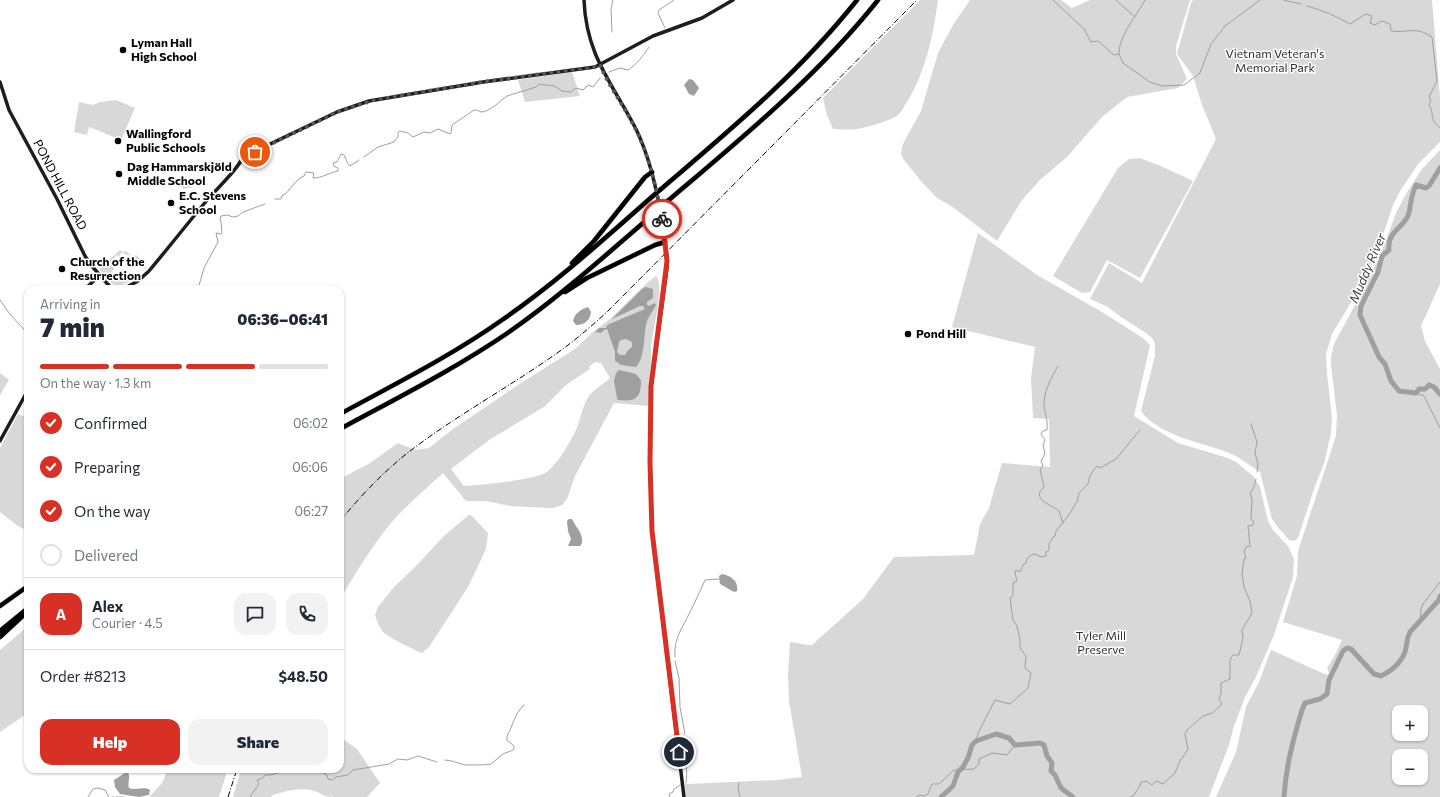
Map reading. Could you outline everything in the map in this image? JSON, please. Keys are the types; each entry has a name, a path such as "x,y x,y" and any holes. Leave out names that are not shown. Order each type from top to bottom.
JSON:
{"highway":[{"path":"344,412 471,341 518,309 569,269 757,107 810,55 857,0"},
{"path":"344,427 463,362 513,329 558,295 795,90 838,47 878,0"},
{"path":"569,269 574,260 594,241 645,177 652,172"},
{"path":"558,295 567,292 587,278 655,245 665,242"},
{"path":"0,606 24,589"},
{"path":"0,631 24,611"},
{"path":"0,637 24,615"}],"main road":[{"path":"584,0 588,32 600,65 636,130 652,172 665,242 667,264 651,386 650,462 652,531 684,797"},
{"path":"245,156 250,155 256,150 337,112 374,100 482,82 594,67 653,36 702,18 733,0"},
{"name":"POND HILL ROAD","path":"0,82 9,110 54,193 85,256 109,285"},
{"path":"130,285 138,281 149,271 208,199 236,169 245,156 248,148 256,150"},
{"path":"89,285 100,275"},
{"path":"0,441 24,397"}],"green space":[{"path":"920,0 938,0 934,27 924,66 914,90 902,111 895,117 879,124 854,129 833,129 827,115 823,98"},
{"path":"970,0 1061,0 1072,8 1090,0 1190,0 1176,46 1176,54 1187,79 1178,88 1127,97 1102,117 1067,157 1040,180 1022,200 997,241 954,208 936,197 920,180 901,154 905,140 921,111 938,53 953,25"},
{"name":"Vietnam Veteran's Memorial Park","path":"1193,0 1432,0 1440,98 1440,142 1419,163 1400,191 1393,205 1375,258 1332,334 1326,354 1332,418 1331,433 1324,464 1298,538 1294,541 1289,540 1272,519 1260,472 1236,456 1186,439 1161,428 1141,411 1155,356 1155,343 1146,333 1108,307 1090,299 1109,263 1142,283 1216,139 1202,105 1193,76 1177,54"},
{"path":"572,72 580,96 525,102 518,80"},
{"path":"116,100 135,108 122,138 119,139 89,127 87,135 74,132 79,102 93,105 100,102"},
{"path":"1440,150 1440,284 1421,326 1425,341 1440,369 1440,797 1216,797 1236,752 1246,707 1259,682 1271,650 1327,675 1329,673 1327,668 1342,640 1283,622 1297,576 1298,551 1336,436 1337,415 1331,365 1334,344 1379,259 1396,213 1422,169"},
{"path":"1140,158 1193,181 1140,278 1107,260 1090,292 1082,293 1053,276 1118,168 1129,159"},
{"path":"184,176 191,181 193,187 184,189 177,183 180,178"},
{"name":"Tyler Mill Preserve","path":"978,233 1037,275 1102,312 1143,338 1150,345 1134,416 1178,443 1228,458 1236,462 1253,476 1260,487 1268,521 1273,530 1288,546 1294,559 1293,577 1274,635 1255,679 1245,697 1209,797 686,797 685,784 777,780 802,777 789,701 788,674 790,642 812,645 863,599 894,557 974,555 980,524 989,508 1002,463 1050,467 1049,419 1033,418 1031,378 1035,347 952,327"},
{"path":"120,250 124,252 126,251 133,257 136,255 143,261 142,263 147,268 145,269 130,255 126,255 122,252 120,255 122,259 117,255 114,258 119,262 107,278 99,269"},
{"path":"122,269 131,281 122,285 114,285 109,280 114,279 122,272"},
{"path":"656,276 659,282 659,301 651,345 649,406 614,403 575,476 567,499 562,505 554,508 548,508 510,506 486,501 466,501 443,473 392,522 368,555 344,593 344,477 370,463 398,443 415,450 429,448 453,429 575,349 594,331 610,319","holes":["595,362 601,363 610,378 589,396 585,403 576,430 570,441 560,457 548,471 533,477 464,486 451,469 489,440 544,407 566,385 590,369 589,367"]},
{"path":"0,373 9,380 0,395"},
{"path":"18,414 24,416 24,529 0,512 0,448"},
{"path":"470,514 488,533 486,549 468,587 429,647 422,653 408,647 383,632 375,615 378,607 394,587 444,536"},
{"path":"24,629 24,716 0,732 0,650"},
{"path":"344,740 357,749 380,783 367,797 333,797 329,793 332,797 329,797 314,791 299,789 273,795 271,797 233,797 240,773 344,773"},
{"path":"166,773 227,773 219,797 149,797 162,783"}],"shaded area":[{"path":"689,79 693,80 699,88 694,96 689,94 684,85"},
{"path":"646,287 653,289 653,298 647,302 647,304 648,306 655,303 656,305 647,321 643,351 639,362 636,367 621,365 615,361 615,352 607,329 601,333 595,332 599,328 606,328 607,325 645,309 643,306 640,306 612,319 642,289","holes":["626,339 632,342 632,347 625,355 620,355 617,352 619,342 621,340"]},
{"path":"588,307 591,312 588,320 582,324 576,325 573,321 576,314 580,310"},
{"path":"619,370 636,374 641,380 640,391 636,398 629,400 618,400 614,381 616,373"},
{"path":"572,519 580,533 582,543 580,546 568,546 571,539 567,521"},
{"path":"722,574 728,576 736,582 737,591 734,592 720,584 719,576"},
{"path":"125,773 128,773 129,775 129,788 142,788 150,790 149,795 139,797 120,794 115,787 114,780"}],"waterway":[{"path":"612,32 611,9 613,0"},
{"path":"665,28 658,13 659,10 674,0"},
{"path":"1053,0 1084,29 1091,42 1098,41 1114,55 1119,54 1123,63 1150,82 1163,86 1184,85 1200,73 1211,44 1225,26 1260,0"},
{"path":"1116,0 1135,17"},
{"path":"1119,54 1125,33 1145,0"},
{"path":"1283,0 1301,4"},
{"path":"1307,6 1318,9 1350,24 1366,14 1372,16 1370,23 1375,25 1382,21 1390,24 1391,31 1416,31 1432,37 1437,81 1429,97 1431,101 1429,105 1433,119 1440,128"},
{"path":"609,72 620,68 628,70 640,60 649,47"},
{"path":"364,157 378,147 394,142 400,131 408,133 413,137 424,132 430,133 438,129 450,134 452,125 474,110 481,112 488,110 507,96 536,87 539,84 554,86 562,91 571,92 576,88 583,90 588,85 593,87 600,78"},
{"path":"275,199 281,199 282,196 304,176 306,172 314,173 313,178 338,171 338,168 334,166 333,163 337,162 341,154 344,155 350,166 359,160"},
{"name":"Muddy River","path":"1440,168 1429,186 1426,188 1416,185 1407,218 1393,233 1389,243 1389,250 1382,256 1378,272 1361,306 1360,315 1379,357 1385,364 1391,381 1399,391 1416,393 1419,389 1425,389 1429,385 1434,387 1440,394"},
{"path":"199,285 204,268 218,242 216,233 222,233 221,216 238,216 243,212 265,204"},
{"path":"0,300 9,313 24,330"},
{"path":"1058,366 1049,383 1044,402 1047,430 1043,431 1041,434 1045,440 1043,445 1045,454 1041,461 1043,466 1040,469 1044,487 1040,491 1039,495 1044,501 1059,511 1063,523"},
{"path":"1416,393 1424,396 1440,428"},
{"path":"1251,424 1257,442 1255,453 1258,464 1257,472"},
{"path":"976,741 978,733 995,700 1010,704 1028,688 1031,673 1025,668 1026,656 1020,648 1020,640 1017,626 1013,620 1010,598 1013,596 1013,583 1017,581 1015,573 1016,570 1020,572 1023,565 1031,555 1035,554 1041,557 1046,556 1046,552 1049,550 1049,544 1055,536 1056,531 1077,502 1079,493 1088,484 1094,470 1097,466 1100,468 1116,459 1140,430"},
{"path":"1130,797 1133,796 1141,782 1146,781 1152,785 1156,781 1163,784 1175,773 1180,761 1188,749 1185,734 1187,730 1203,716 1212,713 1222,704 1219,699 1221,694 1221,683 1230,679 1230,660 1233,655 1239,655 1243,638 1242,630 1252,613 1242,575 1244,559 1246,558 1244,552 1246,547 1250,546 1248,526 1253,525 1254,522 1251,519 1252,499 1250,493 1254,487 1256,479"},
{"path":"675,657 679,633 705,580 719,579"},
{"path":"1420,621 1423,604 1440,582"},
{"name":"Muddy River","path":"1284,797 1290,753 1302,710 1305,703 1320,699 1327,694 1329,680 1343,651 1347,648 1351,649 1374,674 1381,676 1385,674 1403,657 1410,632 1439,600 1440,596"},
{"path":"675,661 679,678 680,707 685,734"},
{"path":"445,760 466,765 491,764 503,754 514,749 514,746 507,740 507,736 516,716 524,705"},
{"name":"Muddy River","path":"941,797 953,786 958,772 968,758 972,745 976,741 996,734 1009,738 1015,745 1040,743 1044,745 1047,756 1052,763 1051,771 1055,775 1061,788 1073,797"},
{"path":"685,745 687,769 686,783"},
{"name":"Muddy River","path":"916,797 928,794 932,784 939,784 954,770 974,769 979,764 979,759 992,753 1007,755 1015,745"},
{"path":"323,773 327,775 328,779 332,780 336,777 348,775 353,770 389,764 398,759 407,760 418,756 437,762"},
{"path":"250,797 259,783 257,780 263,778 265,775 278,773"},
{"path":"739,783 738,787 740,797"},
{"path":"670,797 669,794 680,785"},
{"path":"88,797 93,789 98,788 105,790 109,797"},
{"path":"116,797 124,797"}],"railway":[{"path":"344,516 377,480 407,453 560,351 598,320 917,0"},
{"path":"228,797 236,773"}],"way so far":[{"path":"255,152 256,150 337,112 358,104 397,95 600,65 642,142 655,182 662,219"}],"place":[{"name":"Lyman Hall High School","path":"123,50"},
{"name":"Wallingford Public Schools","path":"118,141"},
{"name":"Dag Hammarskjöld Middle School","path":"119,174"},
{"name":"E.C. Stevens School","path":"171,203"},
{"name":"Church of the Resurrection","path":"62,269"},
{"name":"Pond Hill","path":"908,334"}],"route":[{"path":"662,219 667,255 667,268 651,386 650,462 652,538 679,752"}]}
